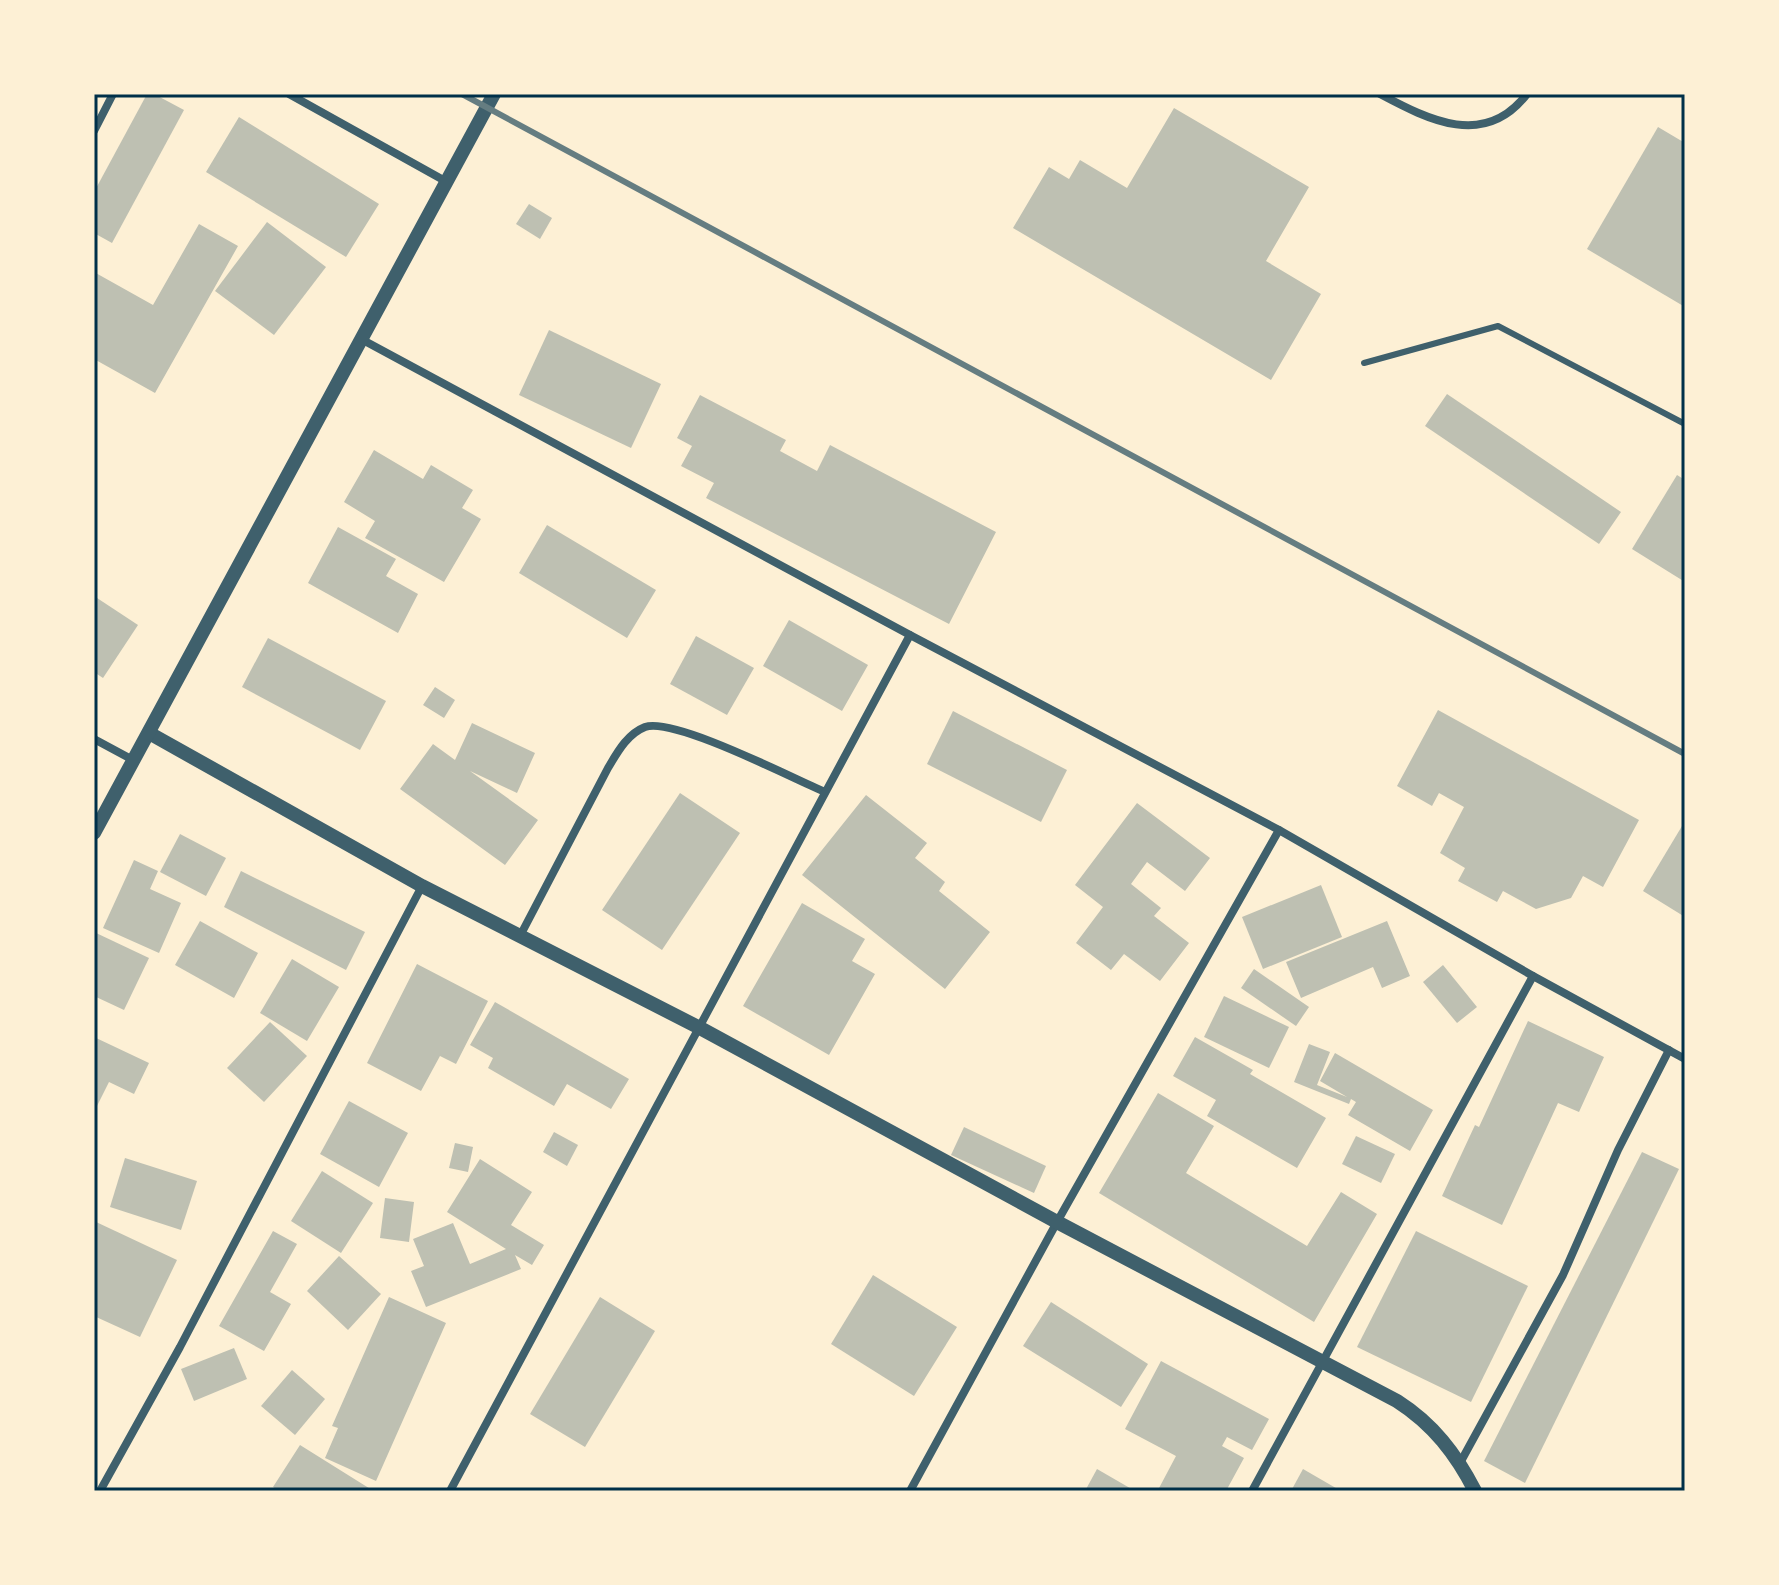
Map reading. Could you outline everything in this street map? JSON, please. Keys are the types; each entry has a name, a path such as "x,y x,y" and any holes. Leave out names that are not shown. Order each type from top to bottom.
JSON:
{"street":[{"path":"94,131 113,94"},
{"path":"289,94 448,182"},
{"path":"94,833 494,94"},
{"path":"1380,94 1424,117 1466,126 1486,124 1504,116 1527,94"},
{"path":"361,339 910,635 1116,741 1685,1059"},
{"path":"450,1491 910,635"},
{"path":"520,936 608,768 624,742 645,727 666,726 690,733 825,792"},
{"path":"149,733 422,886 700,1028 1416,1413 1460,1463 1475,1491"},
{"path":"94,739 133,760"},
{"path":"910,1491 1057,1222 1279,830"},
{"path":"100,1491 180,1347 422,886"},
{"path":"1252,1491 1533,976"},
{"path":"1460,1463 1563,1275 1635,1112 1669,1050"}],"lane":[{"path":"1364,363 1498,326 1685,424"}],"building":[{"path":"147,94 154,94 184,110 112,243 94,233 94,192"},
{"path":"1174,108 1309,187 1266,261 1321,294 1271,380 1013,228 1049,167 1069,179 1080,160 1127,188"},
{"path":"239,117 379,204 346,257 206,172"},
{"path":"1658,127 1685,143 1685,307 1587,249"},
{"path":"529,204 552,218 540,239 516,224"},
{"path":"267,222 326,267 274,335 215,291"},
{"path":"199,224 238,246 155,393 94,359 94,272 153,305"},
{"path":"549,330 661,384 631,448 519,395"},
{"path":"1447,394 1621,512 1599,544 1425,426"},
{"path":"700,395 786,440 780,451 817,471 830,445 996,532 949,624 706,498 714,483 681,466 692,446 677,438"},
{"path":"374,450 423,479 431,465 473,490 462,508 481,519 444,582 365,538 375,521 344,502"},
{"path":"1677,475 1685,480 1685,582 1632,549"},
{"path":"547,525 656,590 627,638 519,573"},
{"path":"338,527 396,559 386,576 418,594 398,633 308,583"},
{"path":"94,596 138,625 103,678 94,672"},
{"path":"789,620 868,665 842,711 763,666"},
{"path":"696,636 754,668 727,715 670,684"},
{"path":"268,638 386,701 360,750 242,687"},
{"path":"435,687 455,700 444,718 423,705"},
{"path":"1438,710 1639,820 1603,887 1583,876 1571,898 1536,909 1503,891 1497,902 1458,881 1465,868 1440,853 1464,807 1439,793 1432,806 1397,786"},
{"path":"953,711 1067,770 1041,822 927,764"},
{"path":"472,723 535,753 517,793 470,771 538,820 505,865 400,789 433,744 455,760"},
{"path":"680,793 740,833 662,950 602,910"},
{"path":"866,795 927,843 915,858 945,882 939,891 990,932 945,989 802,875"},
{"path":"1137,803 1210,858 1185,891 1147,862 1131,884 1161,908 1154,916 1189,943 1160,981 1124,954 1111,970 1076,943 1103,907 1075,885"},
{"path":"1685,821 1685,917 1643,891"},
{"path":"180,834 226,858 206,896 160,872"},
{"path":"134,860 158,871 150,889 181,903 159,953 103,928"},
{"path":"241,871 365,932 346,970 224,907"},
{"path":"1321,885 1342,937 1263,969 1242,917"},
{"path":"802,903 865,939 852,961 875,974 829,1055 743,1006"},
{"path":"200,921 258,953 234,998 175,965"},
{"path":"1387,921 1410,976 1382,988 1373,967 1301,998 1286,962"},
{"path":"94,932 149,958 124,1010 94,996"},
{"path":"292,959 339,987 307,1041 260,1013"},
{"path":"417,964 488,1001 456,1064 440,1056 421,1091 367,1063"},
{"path":"1443,965 1477,1007 1457,1023 1423,982"},
{"path":"1254,969 1309,1007 1296,1026 1241,988"},
{"path":"1224,996 1289,1027 1269,1068 1204,1037"},
{"path":"495,1002 629,1079 611,1109 567,1084 554,1106 488,1068 493,1058 470,1045"},
{"path":"1528,1021 1604,1057 1579,1112 1558,1103 1502,1225 1442,1196 1475,1125 1479,1127"},
{"path":"270,1022 307,1056 264,1102 227,1068"},
{"path":"94,1037 149,1063 134,1094 109,1082 94,1112"},
{"path":"1195,1037 1253,1070 1250,1074 1326,1118 1297,1168 1207,1116 1216,1100 1173,1076"},
{"path":"1309,1044 1330,1052 1317,1085 1347,1097 1320,1081 1335,1053 1433,1110 1410,1151 1348,1115 1356,1102 1351,1099 1349,1104 1294,1082"},
{"path":"1158,1093 1214,1126 1186,1173 1307,1246 1341,1192 1377,1214 1314,1322 1099,1193"},
{"path":"349,1101 408,1133 379,1187 320,1154"},
{"path":"964,1127 1046,1166 1034,1193 951,1155"},
{"path":"554,1132 578,1145 567,1166 543,1152"},
{"path":"1356,1136 1395,1154 1381,1183 1342,1164"},
{"path":"455,1143 473,1147 468,1172 449,1168"},
{"path":"1642,1152 1679,1169 1525,1483 1484,1461"},
{"path":"125,1158 197,1181 181,1230 110,1207"},
{"path":"480,1159 532,1192 511,1225 544,1245 532,1265 515,1255 521,1269 426,1307 411,1271 424,1266 413,1239 453,1223 470,1264 506,1249 447,1212"},
{"path":"322,1171 373,1203 341,1253 291,1221"},
{"path":"385,1198 414,1202 409,1242 380,1238"},
{"path":"94,1221 177,1260 140,1337 94,1316"},
{"path":"273,1231 297,1244 270,1292 291,1304 264,1351 219,1326"},
{"path":"1416,1231 1528,1286 1471,1402 1357,1347"},
{"path":"339,1256 381,1294 348,1330 307,1291"},
{"path":"873,1275 957,1327 914,1396 831,1344"},
{"path":"389,1297 446,1323 376,1481 325,1458 338,1428 332,1426"},
{"path":"600,1297 655,1331 585,1447 530,1414"},
{"path":"1051,1302 1148,1364 1121,1407 1023,1346"},
{"path":"234,1348 247,1379 194,1401 181,1369"},
{"path":"1161,1361 1269,1419 1252,1450 1227,1437 1222,1446 1244,1458 1226,1491 1158,1490 1176,1456 1125,1429"},
{"path":"292,1370 325,1399 295,1435 261,1406"},
{"path":"300,1445 372,1490 380,1491 278,1491 273,1487"},
{"path":"1097,1469 1135,1491 1085,1491"},
{"path":"1303,1469 1341,1491 1291,1491"}],"railway":[{"path":"462,94 1685,754"}]}
